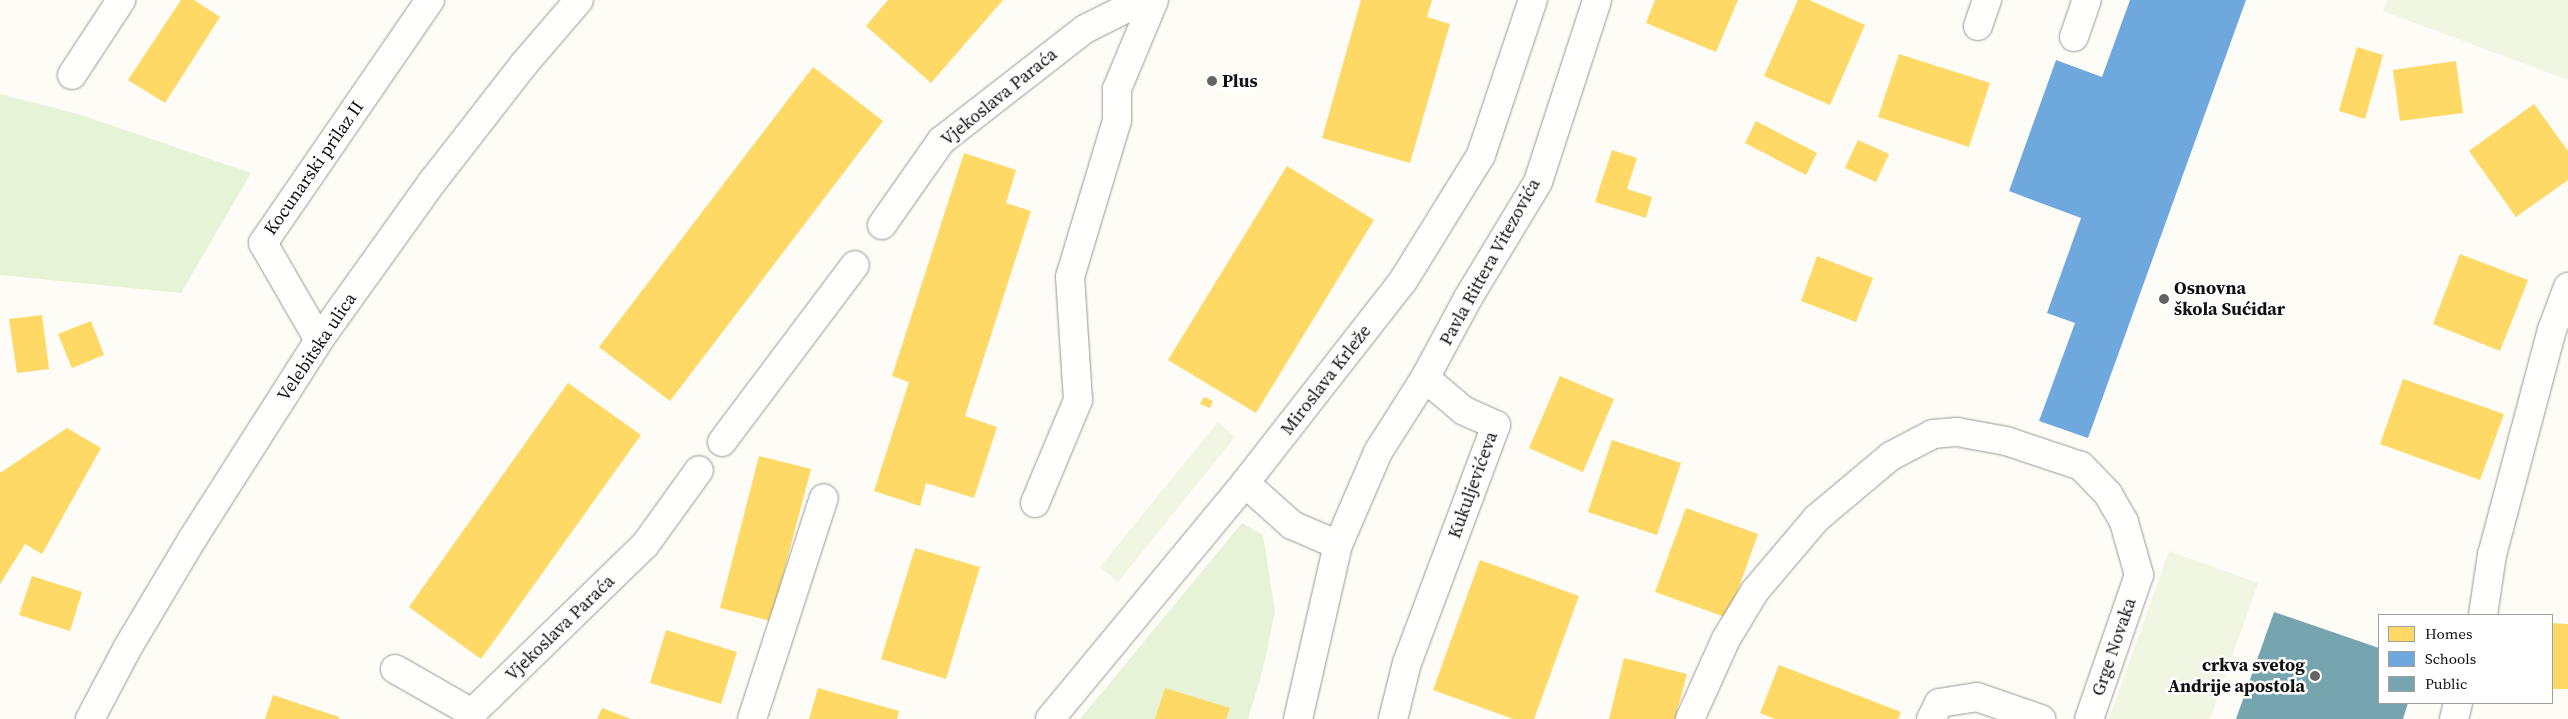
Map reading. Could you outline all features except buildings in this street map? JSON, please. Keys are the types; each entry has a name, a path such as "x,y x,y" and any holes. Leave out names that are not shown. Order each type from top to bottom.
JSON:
{"street":[{"path":"72,75 121,0"},
{"name":"Kocunarski prilaz II","path":"319,340 263,242 430,0"},
{"name":"Velebitska ulica","path":"90,719 128,647 193,538 319,340 433,181 524,64 579,0"},
{"name":"Vjekoslava Paraća","path":"882,225 941,141 1085,29 1143,0"},
{"path":"1035,503 1078,400 1070,277 1117,120 1117,89 1154,0"},
{"name":"Miroslava Krleže","path":"1050,719 1245,483 1403,281 1449,211 1481,155 1533,0"},
{"name":"Pavla Rittera Vitezovića","path":"1425,378 1468,298 1538,182 1597,0"},
{"path":"1978,26 1987,0"},
{"path":"2074,37 2087,0"},
{"path":"722,442 855,265"},
{"path":"2483,614 2492,555 2552,330 2568,287"},
{"path":"1298,719 1338,545 1378,452 1425,378"},
{"name":"Kukuljevićeva","path":"1393,719 1407,663 1496,425 1463,410 1425,378"},
{"name":"Grge Novaka","path":"1690,719 1726,640 1755,591 1817,518 1891,456 1933,434 1957,432 2006,441 2081,466 2108,494 2124,522 2139,575 2089,719"},
{"name":"Vjekoslava Paraća","path":"394,669 472,713 645,546 699,470"},
{"path":"1245,483 1292,525 1338,545"},
{"path":"752,719 824,498"},
{"path":"1930,719 1939,703 1977,697 2041,719"},
{"path":"2454,719 2458,704"}],"green space":[{"path":"2387,0 2568,0 2568,80 2383,11"},
{"path":"0,94 78,114 251,173 181,293 0,275"},
{"path":"1218,422 1235,437 1118,582 1100,567"},
{"path":"1242,523 1263,535 1275,611 1263,669 1248,719 1080,719"},
{"path":"2169,551 2258,583 2210,719 2109,719"}],"place":[{"name":"Plus","path":"1212,81"},
{"name":"Osnovna škola Sućidar","path":"2164,299"},
{"name":"crkva svetog Andrije apostola","path":"2315,676"}]}
